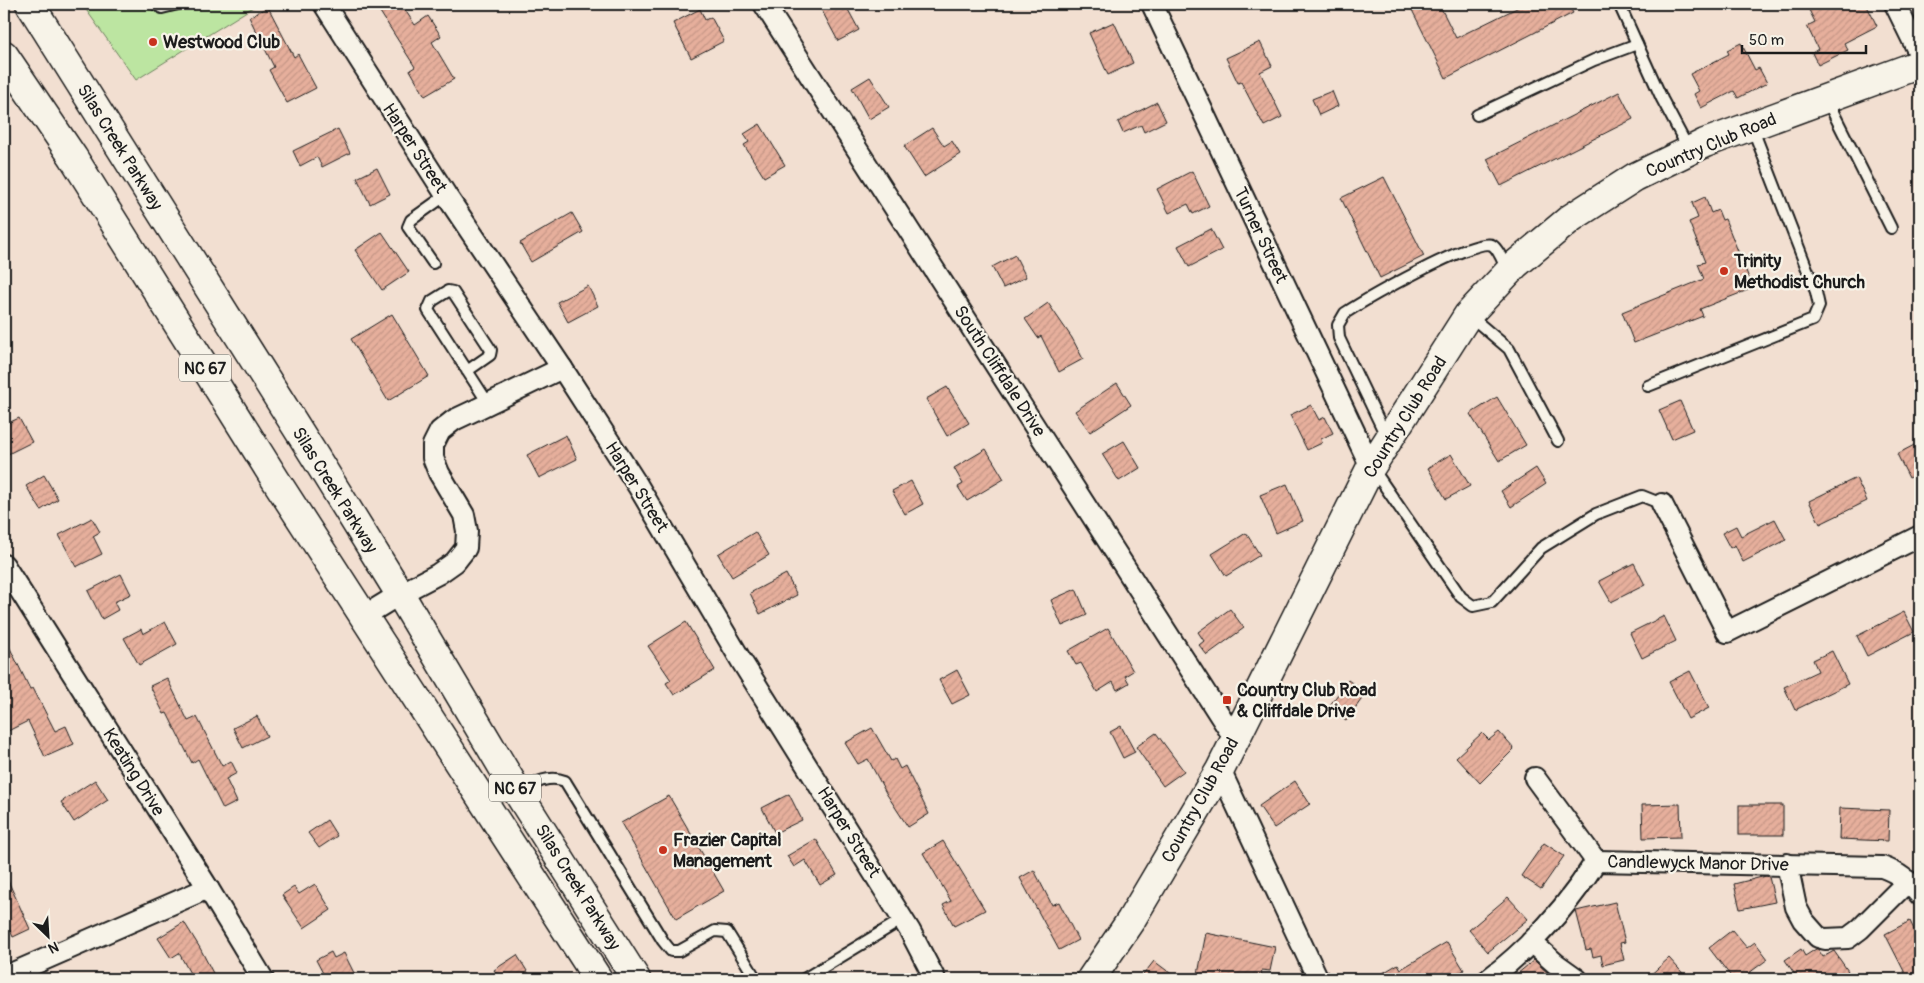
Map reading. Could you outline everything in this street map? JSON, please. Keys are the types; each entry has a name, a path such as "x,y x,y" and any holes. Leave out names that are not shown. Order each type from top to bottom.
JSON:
{"main road":[{"name":"Silas Creek Parkway","path":"30,4 400,594 518,793 636,979"},
{"name":"Silas Creek Parkway","path":"4,54 72,157 275,479 598,979"},
{"name":"Country Club Road","path":"1092,979 1131,920 1220,770 1371,467 1468,315 1508,272 1571,218 1635,177 1690,151 1752,126 1920,64"}],"street":[{"name":"Harper Street","path":"324,4 446,195 562,368 638,486 742,662 903,919 934,979"},
{"name":"South Cliffdale Drive","path":"764,4 1235,739"},
{"name":"Turner Street","path":"1152,4 1371,467"},
{"path":"1895,4 1920,55"},
{"path":"364,616 438,574 455,562 466,548 467,531 464,515 439,474 433,458 433,445 440,431 454,420 562,368"},
{"path":"1662,504 1727,632 1920,536"},
{"name":"Keating Drive","path":"4,565 208,888 263,979"},
{"path":"1220,770 1318,979"},
{"path":"1534,778 1596,861"},
{"name":"Candlewyck Manor Drive","path":"1489,979 1532,942 1552,921 1577,892 1596,861 1882,867 1896,872 1914,888"},
{"path":"1787,864 1796,906 1807,927 1818,937 1825,940 1848,938 1914,888"},
{"path":"4,977 208,888"},
{"path":"1532,942 1556,964 1577,979"}],"lane":[{"path":"155,4 162,8 178,4"},
{"path":"1619,4 1690,151"},
{"path":"1476,115 1594,60 1637,44"},
{"path":"1826,99 1891,228"},
{"path":"1648,386 1813,320 1819,306 1816,292 1752,126"},
{"path":"433,263 408,227 411,220 446,195"},
{"path":"1388,440 1339,338 1338,325 1345,313 1451,255 1487,244 1495,247 1508,272"},
{"path":"467,371 490,356 491,350 453,292 448,291 432,301 428,310 467,371 488,403"},
{"path":"1468,315 1509,349 1558,440"},
{"path":"1371,467 1461,597 1473,606 1492,602 1540,548 1596,514 1642,496 1662,504"},
{"path":"518,793 540,780 557,778 565,781 671,951 679,951 715,931 728,932 756,979"},
{"path":"804,979 903,919"}],"green space":[{"name":"Westwood Club","path":"82,4 258,4 136,80"}],"building":[{"path":"375,4 401,4 415,25 428,16 441,36 432,42 454,79 425,96 410,70 415,67"},
{"path":"830,4 845,4 859,30 838,41 821,9"},
{"path":"1409,4 1439,4 1456,38 1525,4 1568,4 1573,13 1446,78"},
{"path":"1822,4 1866,4 1877,26 1844,43 1848,50 1818,65 1812,53 1818,49 1807,26 1815,22 1809,10"},
{"path":"268,7 294,57 298,54 316,88 287,103 269,70 274,67 249,17"},
{"path":"700,9 705,20 711,17 724,41 691,58 673,23"},
{"path":"1114,22 1133,63 1108,75 1089,33"},
{"path":"1260,42 1272,66 1260,72 1282,117 1264,126 1241,82 1238,83 1226,58"},
{"path":"1741,43 1755,70 1759,68 1767,83 1738,98 1734,91 1701,108 1694,94 1699,91 1690,74 1729,54 1727,50"},
{"path":"870,77 889,107 869,119 852,88"},
{"path":"1332,91 1338,106 1319,115 1312,99"},
{"path":"1619,92 1633,119 1501,186 1487,159"},
{"path":"1157,102 1166,121 1144,132 1141,125 1123,133 1118,122"},
{"path":"760,124 785,165 764,177 744,145 749,142 744,134"},
{"path":"932,128 944,146 952,141 960,154 924,177 904,146"},
{"path":"338,129 350,153 322,167 317,157 300,166 293,151"},
{"path":"377,168 390,194 370,204 357,178"},
{"path":"1192,171 1209,206 1193,214 1188,204 1169,213 1157,189"},
{"path":"1384,177 1424,256 1380,278 1341,198"},
{"name":"Trinity Methodist Church","path":"1705,197 1711,213 1718,210 1722,220 1725,219 1753,288 1700,309 1703,316 1634,343 1622,312 1704,279 1698,264 1705,262 1689,222 1698,218 1692,203"},
{"path":"572,213 583,232 531,262 520,243"},
{"path":"1211,229 1222,250 1189,267 1178,246"},
{"path":"382,232 409,272 382,290 355,250"},
{"path":"1015,255 1026,277 1003,288 992,267"},
{"path":"588,286 598,306 568,322 557,302"},
{"path":"1048,303 1072,338 1083,359 1059,372 1041,336 1038,338 1025,319"},
{"path":"392,314 429,376 388,401 351,339"},
{"path":"1117,383 1131,405 1090,432 1075,411"},
{"path":"947,387 969,423 947,436 926,399"},
{"path":"1497,397 1526,445 1499,461 1470,414"},
{"path":"1680,401 1693,430 1672,439 1659,410"},
{"path":"1311,405 1319,420 1325,417 1333,433 1321,439 1322,443 1307,450 1290,415"},
{"path":"19,418 32,442 4,456 4,425"},
{"path":"566,435 577,459 539,478 527,455"},
{"path":"1124,441 1140,468 1119,481 1102,454"},
{"path":"1920,442 1920,473 1909,478 1897,454"},
{"path":"986,449 1004,479 967,501 958,487 963,484 954,468"},
{"path":"1451,454 1470,486 1446,499 1428,468"},
{"path":"1536,468 1546,484 1511,507 1501,491"},
{"path":"44,475 58,499 41,510 26,486"},
{"path":"1856,478 1867,501 1820,524 1809,501"},
{"path":"911,481 923,504 905,514 892,491"},
{"path":"1287,484 1303,521 1276,533 1260,495"},
{"path":"92,518 100,532 93,536 102,554 76,567 59,535"},
{"path":"1775,519 1786,540 1743,562 1735,545 1730,548 1722,533 1736,526 1741,536"},
{"path":"755,532 769,555 732,577 718,554"},
{"path":"1246,533 1260,555 1226,576 1212,554"},
{"path":"1634,563 1645,585 1611,602 1599,581"},
{"path":"121,574 131,594 114,602 118,610 102,619 88,591"},
{"path":"786,574 797,595 760,614 750,593"},
{"path":"1076,589 1087,615 1062,626 1051,600"},
{"path":"1230,609 1244,628 1207,655 1199,645 1204,641 1198,632"},
{"path":"1904,612 1914,632 1867,656 1857,636"},
{"path":"1664,616 1676,641 1642,658 1630,633"},
{"path":"165,622 177,644 139,665 124,638 141,629 143,634"},
{"path":"686,622 715,670 674,695 666,683 671,680 648,646"},
{"path":"1108,628 1133,671 1125,676 1129,683 1117,690 1113,682 1097,692 1081,663 1076,665 1068,651"},
{"path":"4,636 30,689 33,688 55,731 66,726 74,744 45,757 28,721 4,733"},
{"path":"1832,651 1848,684 1795,710 1784,687 1818,671 1813,660"},
{"path":"957,670 970,695 952,704 939,680"},
{"path":"1690,671 1709,708 1688,719 1669,682"},
{"path":"167,678 188,721 197,717 222,766 231,761 237,773 226,779 237,802 223,809 198,759 192,763 167,713 164,714 150,686"},
{"path":"1348,680 1366,693 1346,721 1328,708"},
{"path":"257,716 267,736 243,748 233,728"},
{"path":"1121,726 1135,752 1123,758 1110,732"},
{"path":"872,728 891,761 895,759 900,769 905,766 929,814 908,827 886,793 868,759 858,764 845,743"},
{"path":"1499,732 1514,749 1480,783 1456,757 1482,733 1489,740"},
{"path":"1156,733 1184,771 1163,786 1136,747"},
{"path":"95,780 108,800 74,822 61,802"},
{"path":"1295,781 1310,804 1274,828 1259,806"},
{"path":"789,794 802,820 775,833 762,808"},
{"path":"669,796 724,891 676,919 621,823"},
{"path":"1680,804 1681,837 1643,838 1642,805"},
{"path":"1739,805 1783,805 1783,835 1739,835"},
{"path":"1840,808 1889,810 1888,841 1839,839"},
{"path":"327,820 337,836 319,848 308,833"},
{"path":"816,839 837,875 820,885 805,860 794,867 787,856"},
{"path":"943,841 985,910 954,926 943,905 951,901 923,853"},
{"path":"1544,843 1564,856 1541,889 1521,876"},
{"path":"1034,870 1052,905 1059,902 1078,940 1059,950 1020,878"},
{"path":"4,872 30,929 13,937 4,917"},
{"path":"1766,876 1769,877 1775,902 1740,909 1734,884"},
{"path":"315,884 331,910 304,928 282,895 294,887 299,894"},
{"path":"1508,897 1528,919 1488,952 1469,930"},
{"path":"1615,902 1625,942 1620,943 1624,960 1603,965 1601,955 1593,957 1591,949 1586,950 1576,911"},
{"path":"1910,921 1920,942 1920,979 1908,979 1885,934"},
{"path":"184,922 216,979 193,979 179,953 171,958 158,938"},
{"path":"1732,930 1747,948 1755,942 1768,959 1741,979 1733,979 1709,948"},
{"path":"1206,933 1275,947 1270,971 1262,970 1260,979 1197,979"},
{"path":"1447,942 1464,970 1449,979 1373,979 1398,964 1401,969"},
{"path":"1801,949 1805,956 1816,949 1818,949 1823,957 1834,951 1848,971 1836,979 1798,979 1785,960"},
{"path":"331,952 334,958 344,953 357,979 326,979 316,960"},
{"path":"517,955 532,979 500,979 494,970"},
{"path":"1669,958 1688,979 1646,979"},
{"path":"1534,960 1554,979 1511,979"},
{"path":"1154,961 1178,979 1140,979"}],"place":[{"name":"Westwood Club","path":"153,42"},
{"name":"Trinity Methodist Church","path":"1724,271"},
{"name":"Country Club Road & Cliffdale Drive","path":"1227,700"},
{"name":"Frazier Capital Management","path":"663,850"}]}
